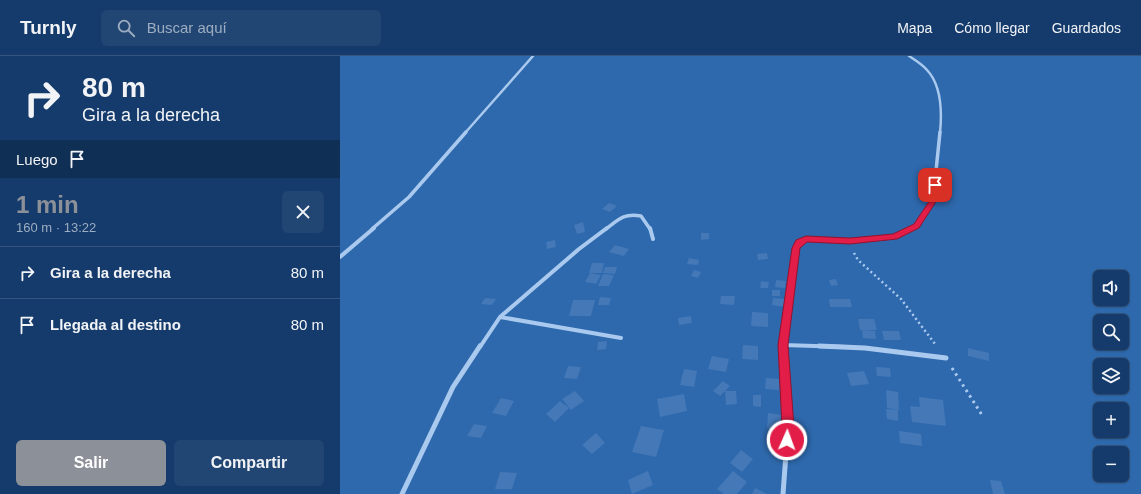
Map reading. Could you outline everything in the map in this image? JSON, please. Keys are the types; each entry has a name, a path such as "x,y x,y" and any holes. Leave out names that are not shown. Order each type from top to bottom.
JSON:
{"street":[{"path":"340,257 409,197 533,56"},
{"path":"783,494 788,427 783,345 796,248 800,242 806,239 850,241 894,237 916,226 934,200 942,112 935,84 927,70 909,56"},
{"path":"402,494 453,387 500,317 578,249 620,218 630,214 641,216 649,226 653,239"},
{"path":"500,317 621,338"},
{"path":"783,345 865,348 946,358"}],"path":[{"path":"850,241 858,260 901,299 946,358 982,415"}],"shaded area":[{"path":"340,56 1141,56 1141,494 340,494"}],"building":[{"path":"609,203 617,206 610,212 602,209"},
{"path":"583,222 585,232 577,234 574,225"},
{"path":"701,233 709,233 709,239 701,240"},
{"path":"555,240 556,247 547,249 546,242"},
{"path":"615,245 629,249 624,256 609,252"},
{"path":"767,253 768,259 758,260 757,254"},
{"path":"689,258 699,260 698,265 687,264"},
{"path":"592,263 604,263 602,273 589,273"},
{"path":"605,267 617,267 615,274 603,273"},
{"path":"694,270 701,272 698,278 691,276"},
{"path":"590,273 601,275 596,284 585,282"},
{"path":"603,274 614,275 609,286 598,286"},
{"path":"836,279 838,285 831,286 829,280"},
{"path":"776,280 786,281 785,288 775,287"},
{"path":"761,281 769,282 768,288 760,288"},
{"path":"772,290 780,290 780,296 772,296"},
{"path":"721,296 735,296 734,305 720,304"},
{"path":"600,297 611,298 609,305 598,305"},
{"path":"485,298 496,299 492,305 481,304"},
{"path":"773,298 785,299 784,307 772,305"},
{"path":"829,299 850,299 852,307 830,307"},
{"path":"573,300 595,300 591,316 569,316"},
{"path":"752,312 768,313 768,327 751,326"},
{"path":"691,316 692,323 679,325 678,318"},
{"path":"858,319 874,319 877,330 860,330"},
{"path":"862,330 875,331 876,339 863,338"},
{"path":"882,331 899,331 901,340 884,340"},
{"path":"607,341 606,349 597,350 598,342"},
{"path":"743,345 758,346 758,360 742,359"},
{"path":"968,348 989,353 989,361 968,356"},
{"path":"712,356 729,359 726,372 708,369"},
{"path":"568,366 581,367 577,379 564,378"},
{"path":"876,367 890,368 891,377 877,376"},
{"path":"684,369 697,371 694,387 680,385"},
{"path":"864,371 869,384 851,386 847,373"},
{"path":"766,378 779,379 779,390 765,389"},
{"path":"723,381 730,386 720,396 713,391"},
{"path":"886,390 898,392 899,410 887,408"},
{"path":"575,391 584,401 571,410 562,399"},
{"path":"725,391 736,391 737,404 726,405"},
{"path":"684,394 687,411 660,417 657,399"},
{"path":"753,395 761,395 761,407 753,406"},
{"path":"919,397 943,400 946,426 912,422 910,406 920,407"},
{"path":"501,398 514,401 506,416 492,413"},
{"path":"560,401 569,408 555,422 546,414"},
{"path":"886,409 898,410 898,421 887,419"},
{"path":"768,413 781,415 781,430 767,428"},
{"path":"474,424 487,426 481,438 467,436"},
{"path":"641,426 664,430 656,457 632,452"},
{"path":"899,431 921,434 922,446 900,443"},
{"path":"596,433 605,443 592,454 582,445"},
{"path":"741,450 753,459 742,472 730,463"},
{"path":"648,471 653,485 632,494 628,480"},
{"path":"733,471 747,482 737,494 724,494 717,489"},
{"path":"500,472 517,473 512,489 495,489"},
{"path":"990,480 1001,481 1005,494 993,494"},
{"path":"755,488 767,494 752,494"}],"route":[{"path":"787,440 788,427 783,345 796,248 800,242 806,239 850,241 894,237 916,226 934,200 935,185"}]}
